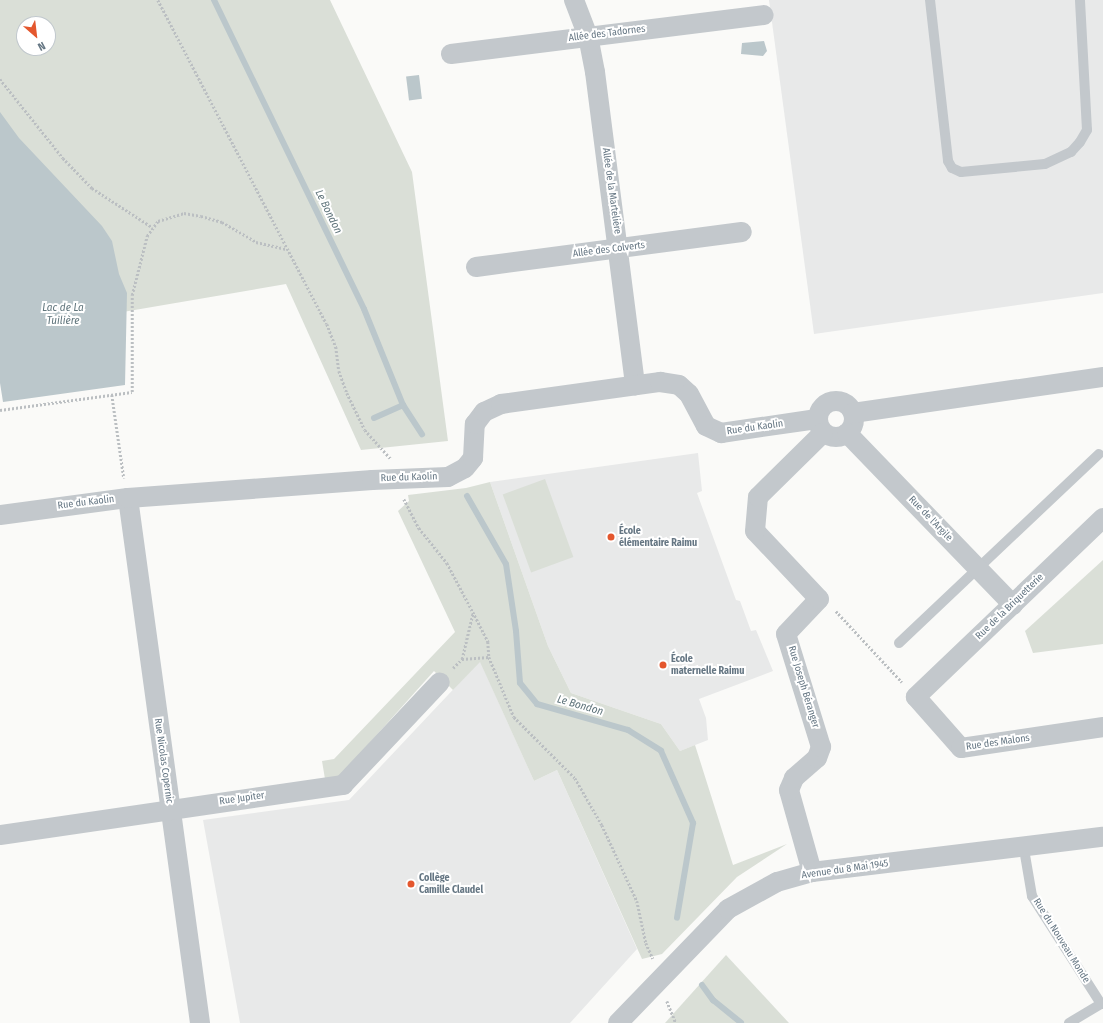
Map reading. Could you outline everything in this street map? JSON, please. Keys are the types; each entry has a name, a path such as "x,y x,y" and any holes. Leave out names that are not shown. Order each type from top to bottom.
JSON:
{"street":[{"name":"Allée de la Martelière","path":"574,0 588,36 618,249 635,385"},
{"name":"Allée des Tadornes","path":"451,54 764,15"},
{"name":"Allée des Colverts","path":"476,267 742,232"},
{"path":"853,413 1103,378"},
{"name":"Rue du Kaolin","path":"0,515 128,498 397,478 448,477 465,468 473,458 474,424 484,412 501,404 660,382 679,385 689,394 706,426 721,433 820,426"},
{"path":"819,599 755,531 758,498 820,426 823,406 831,402 840,401 848,406 853,413 854,420 848,433 839,437 820,426"},
{"name":"Rue de l'Argile","path":"848,433 1012,604"},
{"name":"Rue Nicolas Copernic","path":"128,498 200,1023"},
{"name":"Rue de la Briquetterie","path":"916,697 1103,518"},
{"name":"Rue Joseph Béranger","path":"812,872 789,790 794,778 818,758 821,747 786,634 819,599"},
{"name":"Rue Jupiter","path":"0,835 343,785 440,682"},
{"name":"Rue des Malons","path":"916,697 961,748 1103,727"},
{"name":"Avenue du 8 Mai 1945","path":"618,1023 728,909 749,896 777,882 812,872 1024,849 1103,837"}],"lane":[{"path":"930,0 948,161 952,168 961,172 1045,164 1071,152 1080,142 1087,130 1080,0"},
{"path":"899,643 1098,454"},
{"name":"Rue du Nouveau Monde","path":"1024,849 1032,896 1102,1004"},
{"path":"1069,1023 1102,1004"}],"path":[{"path":"158,0 327,324 336,347 339,371 347,393 365,430 394,464 406,508 447,563 488,642 489,657 514,717 575,778 602,825 638,902 646,943 663,976 676,1023"},
{"path":"0,79 62,158 92,188 152,227"},
{"path":"0,410 132,392 132,295 140,258 152,227 169,216 184,213 201,216 222,222 256,242 287,249"},
{"path":"112,394 128,498"},
{"path":"819,599 831,605 916,697"},
{"path":"440,682 462,659 473,612"},
{"path":"462,659 489,657"}],"shaded area":[{"path":"0,0 330,0 412,172 448,441 361,450 286,284 0,333"},
{"path":"769,0 1103,0 1103,293 814,334"},
{"name":"École élémentaire Raimu","path":"698,453 702,491 697,493 736,600 740,601 751,631 756,630 773,671 699,699 706,718 708,740 680,751 661,724 571,693 548,646 490,482"},
{"path":"545,479 573,557 531,572 503,494"},
{"path":"490,482 548,646 571,693 661,724 680,751 695,745 733,865 787,844 737,877 662,954 642,959 557,770 534,781 480,662 453,690 434,671 339,777 325,779 322,761 334,759 455,632 398,511 409,501 408,495 466,488"},
{"path":"1103,560 1103,644 1033,653 1025,631"},
{"name":"Collège Camille Claudel","path":"480,661 534,781 557,770 637,949 570,1023 240,1023 203,820 349,800"},
{"path":"726,955 789,1023 665,1023"}],"water":[{"path":"764,41 767,51 763,56 741,54 742,43"},
{"path":"419,75 422,99 409,100 406,77"},
{"name":"Lac de La Tuilière","path":"0,112 19,138 102,226 112,241 119,274 127,293 125,385 3,402 0,383"}],"waterway":[{"name":"Le Bondon","path":"214,0 364,309 403,405 422,434"},
{"path":"374,418 403,405"},
{"name":"Le Bondon","path":"467,496 506,564 516,631 520,683 537,704 628,730 661,751 693,823 677,918"},
{"name":"Le Bondon","path":"702,985 713,1000 741,1023"}],"place":[{"name":"École élémentaire Raimu","path":"611,537"},
{"name":"École maternelle Raimu","path":"663,665"},
{"name":"Collège Camille Claudel","path":"411,884"}]}
